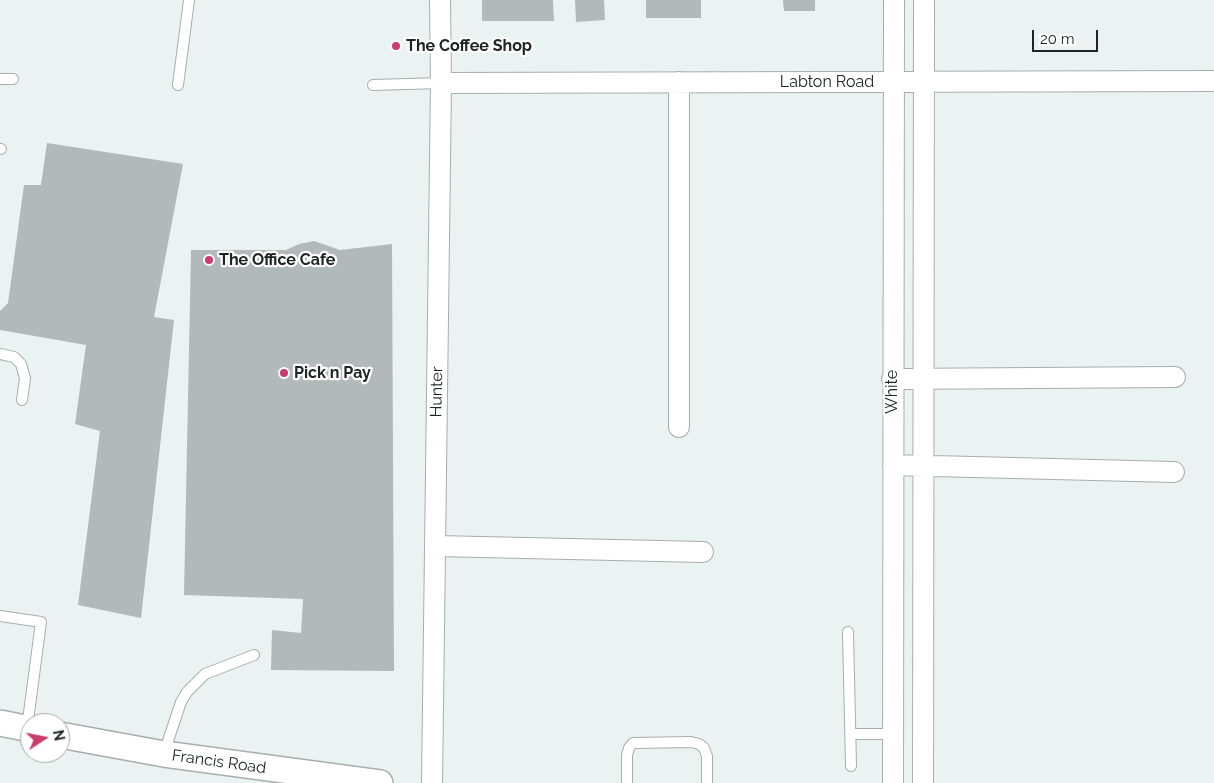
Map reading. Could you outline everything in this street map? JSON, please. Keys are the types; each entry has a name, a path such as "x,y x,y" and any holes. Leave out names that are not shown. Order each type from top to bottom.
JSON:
{"street":[{"name":"Hunter","path":"432,783 441,83 440,0"},
{"name":"White","path":"893,783 892,379 894,0"},
{"name":"White","path":"923,783 924,0"},
{"name":"Labton Road","path":"441,83 1214,81"},
{"path":"679,427 680,82"},
{"path":"892,379 1175,377"},
{"path":"893,465 1174,472"},
{"path":"436,546 703,552"},
{"path":"0,723 20,727"},
{"name":"Francis Road","path":"70,737 164,754 380,783"}],"lane":[{"path":"178,86 189,0"},
{"path":"0,78 13,79"},
{"path":"373,85 441,83"},
{"path":"0,354 14,357 21,364 25,378 22,400"},
{"path":"0,616 41,622 30,713"},
{"path":"848,632 851,766"},
{"path":"164,754 181,702 187,692 205,674 254,655"},
{"path":"850,734 893,734"},
{"path":"627,783 627,755 633,743 682,742 699,744 704,748 708,756 707,783"}],"building":[{"path":"482,0 553,0 554,21 482,21"},
{"path":"575,0 604,0 605,20 576,22"},
{"path":"646,0 701,0 701,18 646,18"},
{"path":"783,0 815,0 815,11 784,11"},
{"path":"47,143 183,164 154,317 174,320 141,618 78,605 100,431 75,424 86,345 0,330 0,311 8,303 24,185 41,185"},
{"path":"314,241 340,250 392,244 394,671 271,670 272,630 301,633 303,599 184,595 191,250 286,250 299,244"}],"place":[{"name":"The Coffee Shop","path":"396,46"},
{"name":"The Office Cafe","path":"209,260"},
{"name":"Pick n Pay","path":"284,373"}]}
